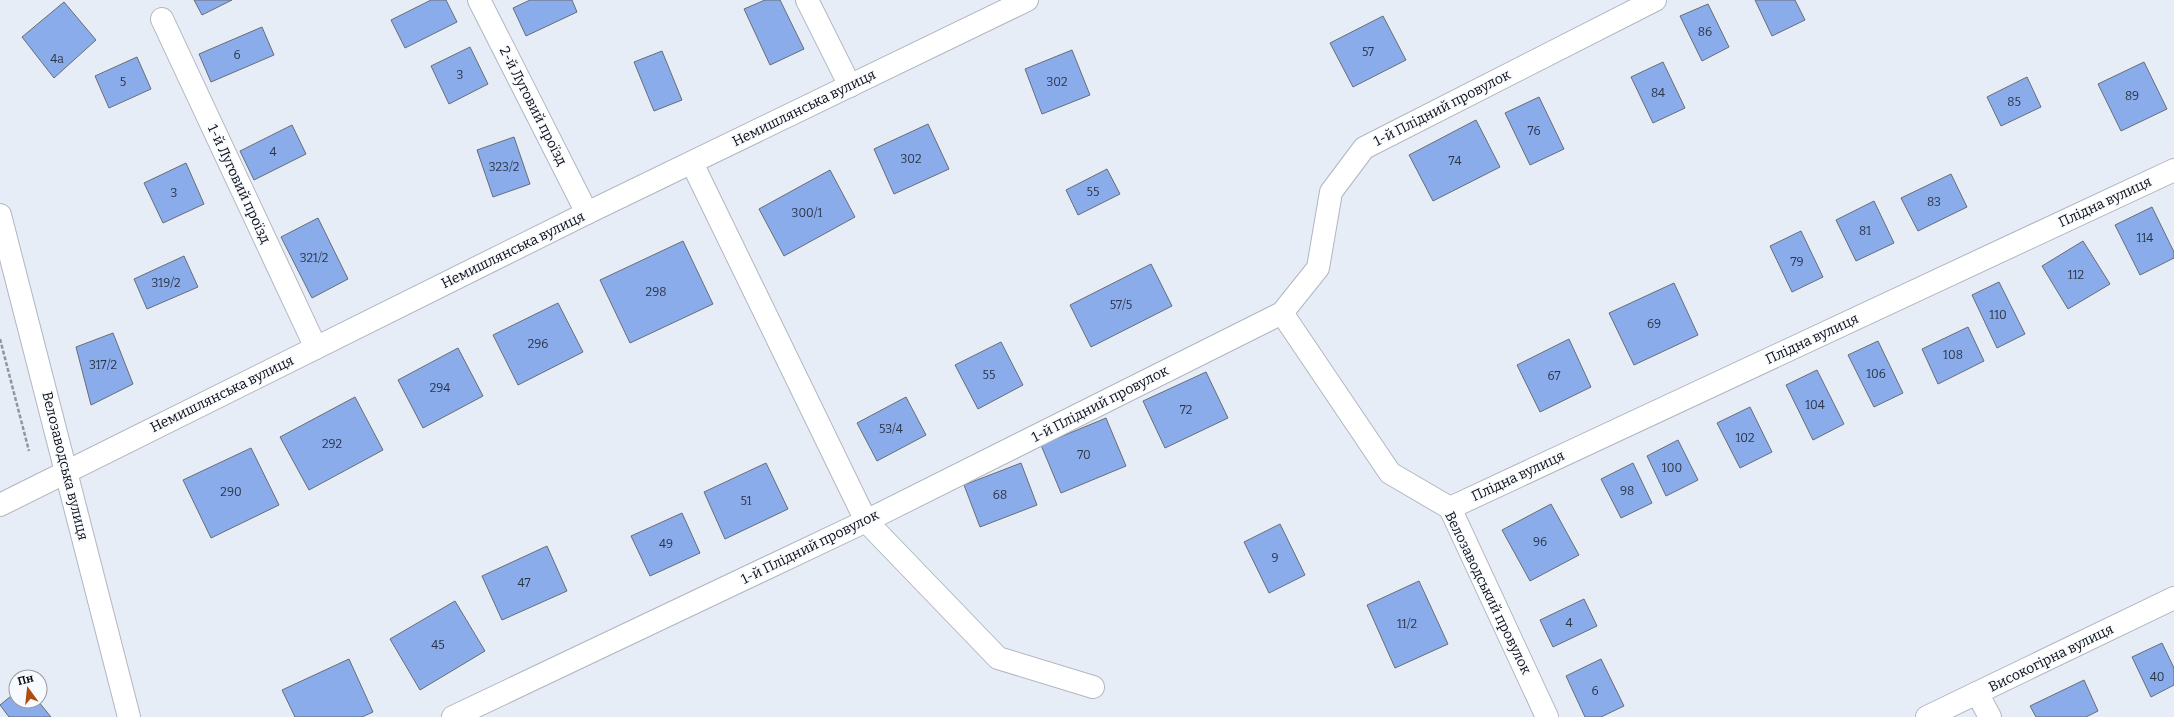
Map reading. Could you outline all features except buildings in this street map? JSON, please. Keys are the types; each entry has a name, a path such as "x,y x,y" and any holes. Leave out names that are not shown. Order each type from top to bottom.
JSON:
{"street":[{"name":"2-й Луговий проїзд","path":"479,0 587,213"},
{"path":"807,0 850,86"},
{"name":"Немишлянська вулиця","path":"0,505 587,213 1027,0"},
{"name":"1-й Плідний провулок","path":"453,717 866,521 1282,313 1318,268 1331,192 1364,148 1655,0"},
{"name":"1-й Луговий проїзд","path":"162,19 316,348"},
{"path":"692,163 866,521 998,658 1093,687"},
{"name":"Плідна вулиця","path":"1450,508 2174,170"},
{"name":"Велозаводська вулиця","path":"0,215 129,717"},
{"name":"Велозаводський провулок","path":"1282,313 1390,473 1450,508 1547,717"},
{"name":"Високогірна вулиця","path":"1927,717 2174,598"},
{"path":"1977,692 1990,717"}],"path":[{"path":"0,339 29,451"}]}
